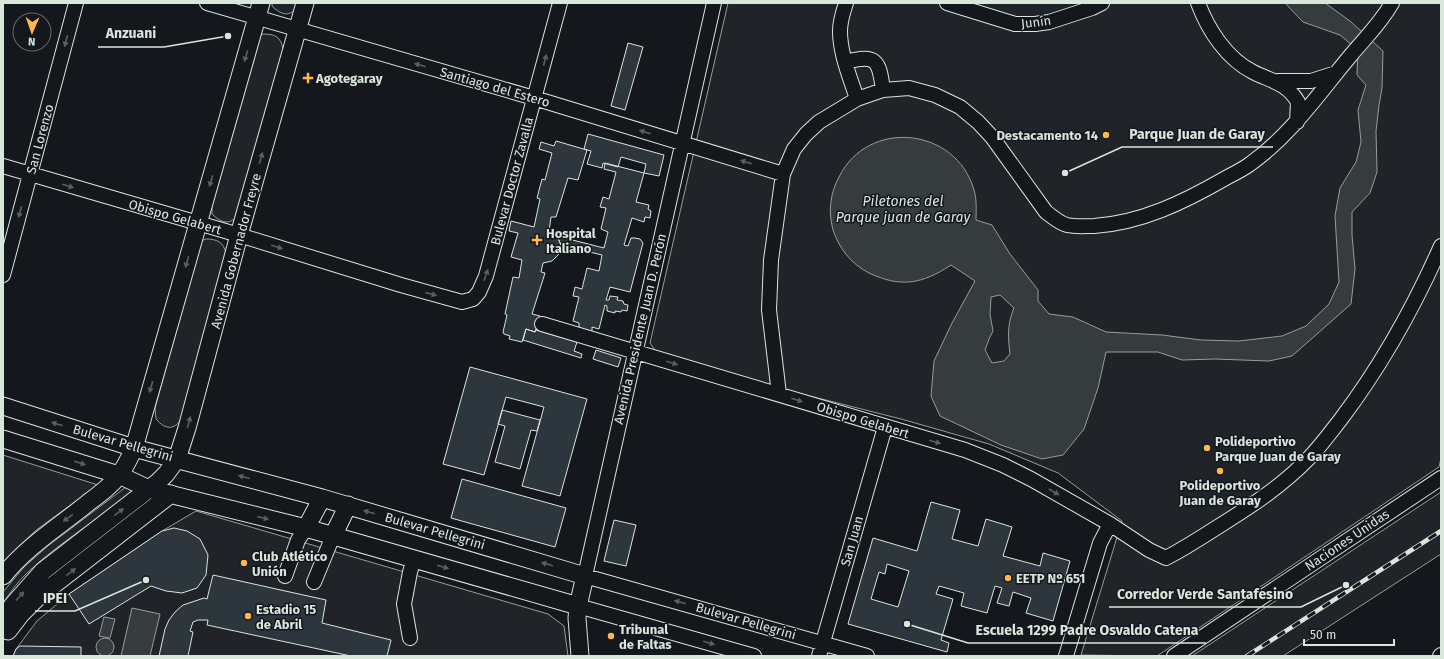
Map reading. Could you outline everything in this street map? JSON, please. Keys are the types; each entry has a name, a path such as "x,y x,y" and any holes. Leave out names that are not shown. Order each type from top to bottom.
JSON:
{"main road":[{"name":"Avenida Gobernador Freyre","path":"3,630 12,606 43,571 149,489 166,474 177,459 187,428 239,236 305,3"},
{"path":"3,576 11,565 33,545 107,488 119,475 134,448 259,11"},
{"name":"Bulevar Pellegrini","path":"3,406 134,448 348,505 585,576"},
{"path":"3,439 119,475 149,489 306,528 578,606"},
{"path":"3,638 21,614 38,597 171,494"},
{"path":"306,528 322,498"},
{"path":"333,536 348,505"},
{"name":"Avenida Presidente Juan D. Perón","path":"580,656 577,623 578,606 585,576"}],"street":[{"name":"San Lorenzo","path":"3,275 76,3"},
{"name":"Santiago del Estero","path":"207,3 259,11 298,30 534,98 783,174"},
{"name":"Bulevar Doctor Zavalla","path":"462,302 473,299 479,292 486,276 560,3"},
{"name":"Avenida Presidente Juan D. Perón","path":"585,576 714,3"},
{"path":"846,3 840,32 845,62 857,98"},
{"name":"Junín","path":"947,3 1015,24 1035,24 1049,22 1092,8 1102,3"},
{"path":"1198,3 1203,16 1224,49 1240,64 1273,81 1283,84 1295,96 1298,102 1297,122"},
{"path":"779,394 769,310 771,268 783,174 794,149 806,134 819,122 857,98 883,90 909,88 935,95 960,107 978,122 992,137 1046,212 1054,219 1066,224 1080,227 1103,226 1127,222 1169,208 1199,194 1250,164 1281,138 1297,122 1336,73 1382,20 1392,3"},
{"path":"845,62 862,58 870,59 877,64 881,71 883,90"},
{"path":"1273,81 1311,81 1336,73"},
{"name":"Obispo Gelabert","path":"3,166 401,286 462,302"},
{"name":"Obispo Gelabert","path":"542,324 965,450 1003,465 1031,479 1110,524 1149,550 1166,558 1241,512 1269,492 1307,460 1317,449 1352,405 1388,348 1410,311 1441,246"},
{"name":"San Juan","path":"821,649 885,427"},
{"name":"Naciones Unidas","path":"1174,656 1441,478"},
{"path":"1066,656 1100,543 1110,524"},
{"path":"286,576 298,540 306,528"},
{"path":"314,582 333,536"},
{"path":"410,638 404,604 414,559"},
{"name":"Bulevar Pellegrini","path":"585,576 821,649 867,656"},
{"path":"578,606 754,656"}],"shaded area":[{"path":"272,3 300,3 294,11 284,14 276,10 272,6"},
{"path":"728,3 1441,3 1441,458 1439,467 1157,656 1081,655 1122,521 1058,473 989,444 901,419 802,394 657,353 650,343"},
{"path":"263,34 277,37 281,42 283,49 240,211 234,219 224,222 212,214 212,203 258,36"},
{"path":"206,239 217,241 222,244 226,254 183,416 177,424 167,427 163,426 156,419 155,408 201,241"},
{"path":"3,455 98,485 35,531 3,562"},
{"path":"126,487 135,491 40,561 21,579 3,603 3,592 24,567 49,545"},
{"path":"1441,492 1441,554 1283,656 1192,656"},
{"name":"Club Atlético Unión","path":"196,511 548,614 564,626 568,656 13,656 16,649 37,621 69,594 162,531"}],"water":[{"name":"Piletones del Parque juan de Garay","path":"1285,3 1325,3 1350,21 1383,51 1382,88 1376,131 1377,172 1370,193 1352,212 1352,235 1355,269 1351,304 1292,356 1269,361 1215,359 1182,360 1158,352 1106,352 1098,388 1084,429 1063,455 1042,459 1001,445 940,416 931,396 934,361 952,323 975,281 951,265 921,280 911,282 891,281 869,273 846,255 833,230 830,209 836,183 852,158 870,145 890,139 911,138 931,143 949,153 964,169 974,190 976,201 976,220 992,225 1010,254 1038,290 1038,301 1049,314 1073,317 1106,332 1162,335 1201,340 1239,341 1282,336 1306,326 1329,304 1339,282 1335,216 1340,188 1356,162 1361,142 1358,110 1366,85 1357,75 1358,50 1340,35 1303,22","holes":["1000,295 1014,308 1010,320 1009,331 1010,354 1004,361 992,363 985,350 993,331 990,314 991,297"]},
{"path":"132,608 160,614 150,656 121,656"},
{"path":"104,617 115,619 110,638 99,636"},
{"path":"105,638 111,641 114,647 111,653 105,656 99,653 96,647 99,641"}],"building":[{"path":"628,43 643,47 625,110 611,106"},
{"path":"588,134 664,155 659,176 644,173 646,164 621,157 618,167 603,163 602,168 587,164 591,151 584,149"},
{"name":"Hospital Italiano","path":"556,141 587,150 578,180 568,178 556,217 551,217 549,231 557,236 561,245 559,254 552,261 543,263 541,272 545,273 532,314 540,316 535,332 526,329 522,342 509,339 510,336 504,334 503,332 507,315 505,314 513,277 519,278 522,260 511,257 518,233 509,231 511,221 534,227 540,199 537,198 542,179 545,180 552,153 539,149 541,142 554,146"},
{"path":"605,163 644,173 636,202 649,205 648,209 651,211 650,218 645,217 644,222 632,218 624,245 628,246 631,238 640,239 643,243 630,292 610,287 606,300 609,300 610,296 618,297 617,300 623,301 624,304 628,305 627,311 615,311 615,313 607,311 607,306 605,305 599,329 592,327 592,332 579,328 579,323 573,321 579,297 573,296 575,287 582,289 587,268 599,271 602,255 561,245 557,236 604,248 608,232 601,229 606,208 600,207 603,197 609,199 616,172 604,169"},
{"path":"526,329 535,332 536,330 577,342 574,351 582,354 581,358 523,340"},
{"path":"596,350 621,358 618,367 593,359"},
{"path":"470,367 587,399 560,496 522,486 544,407 506,397 484,475 443,464"},
{"path":"502,410 540,420 537,431 531,430 520,469 495,462 505,426 498,424"},
{"path":"462,479 566,508 555,547 451,518"},
{"path":"931,502 960,510 952,539 978,546 986,519 1012,527 1003,556 1040,566 1043,553 1070,561 1053,621 1026,613 1031,598 1013,592 1009,606 997,603 1002,588 995,586 987,613 961,606 964,593 939,586 936,594 953,599 941,640 949,643 947,652 848,624 873,538 917,551","holes":["887,564 909,571 898,607 871,599 879,572 885,574"]},
{"path":"614,520 636,525 626,566 604,561"},
{"path":"174,528 187,531 200,539 208,555 206,575 197,588 182,593 166,591 151,586 89,624 69,594 162,531"},
{"name":"Estadio 15 de Abril","path":"213,575 326,600 322,623 391,640 387,656 351,656 207,625 208,620 198,620 193,622 190,631 193,632 188,656 159,656 165,629 169,620 183,605 204,598 207,599"},
{"path":"20,646 81,647 81,656 13,656 16,649"}],"railway":[{"path":"1247,656 1441,531"}],"place":[{"name":"Anzuani","path":"228,36"},
{"name":"Agotegaray","path":"308,78"},
{"name":"Destacamento 14","path":"1106,135"},
{"name":"Parque Juan de Garay","path":"1065,173"},
{"name":"Hospital Italiano","path":"537,240"},
{"name":"Polideportivo Parque Juan de Garay","path":"1207,448"},
{"name":"Polideportivo Juan de Garay","path":"1220,471"},
{"name":"Club Atlético Unión","path":"244,563"},
{"name":"EETP Nº 651","path":"1008,578"},
{"name":"IPEI","path":"146,580"},
{"name":"Corredor Verde Santafesino","path":"1346,585"},
{"name":"Estadio 15 de Abril","path":"248,616"},
{"name":"Escuela 1299 Padre Osvaldo Catena","path":"907,624"},
{"name":"Tribunal de Faltas","path":"611,636"}]}
